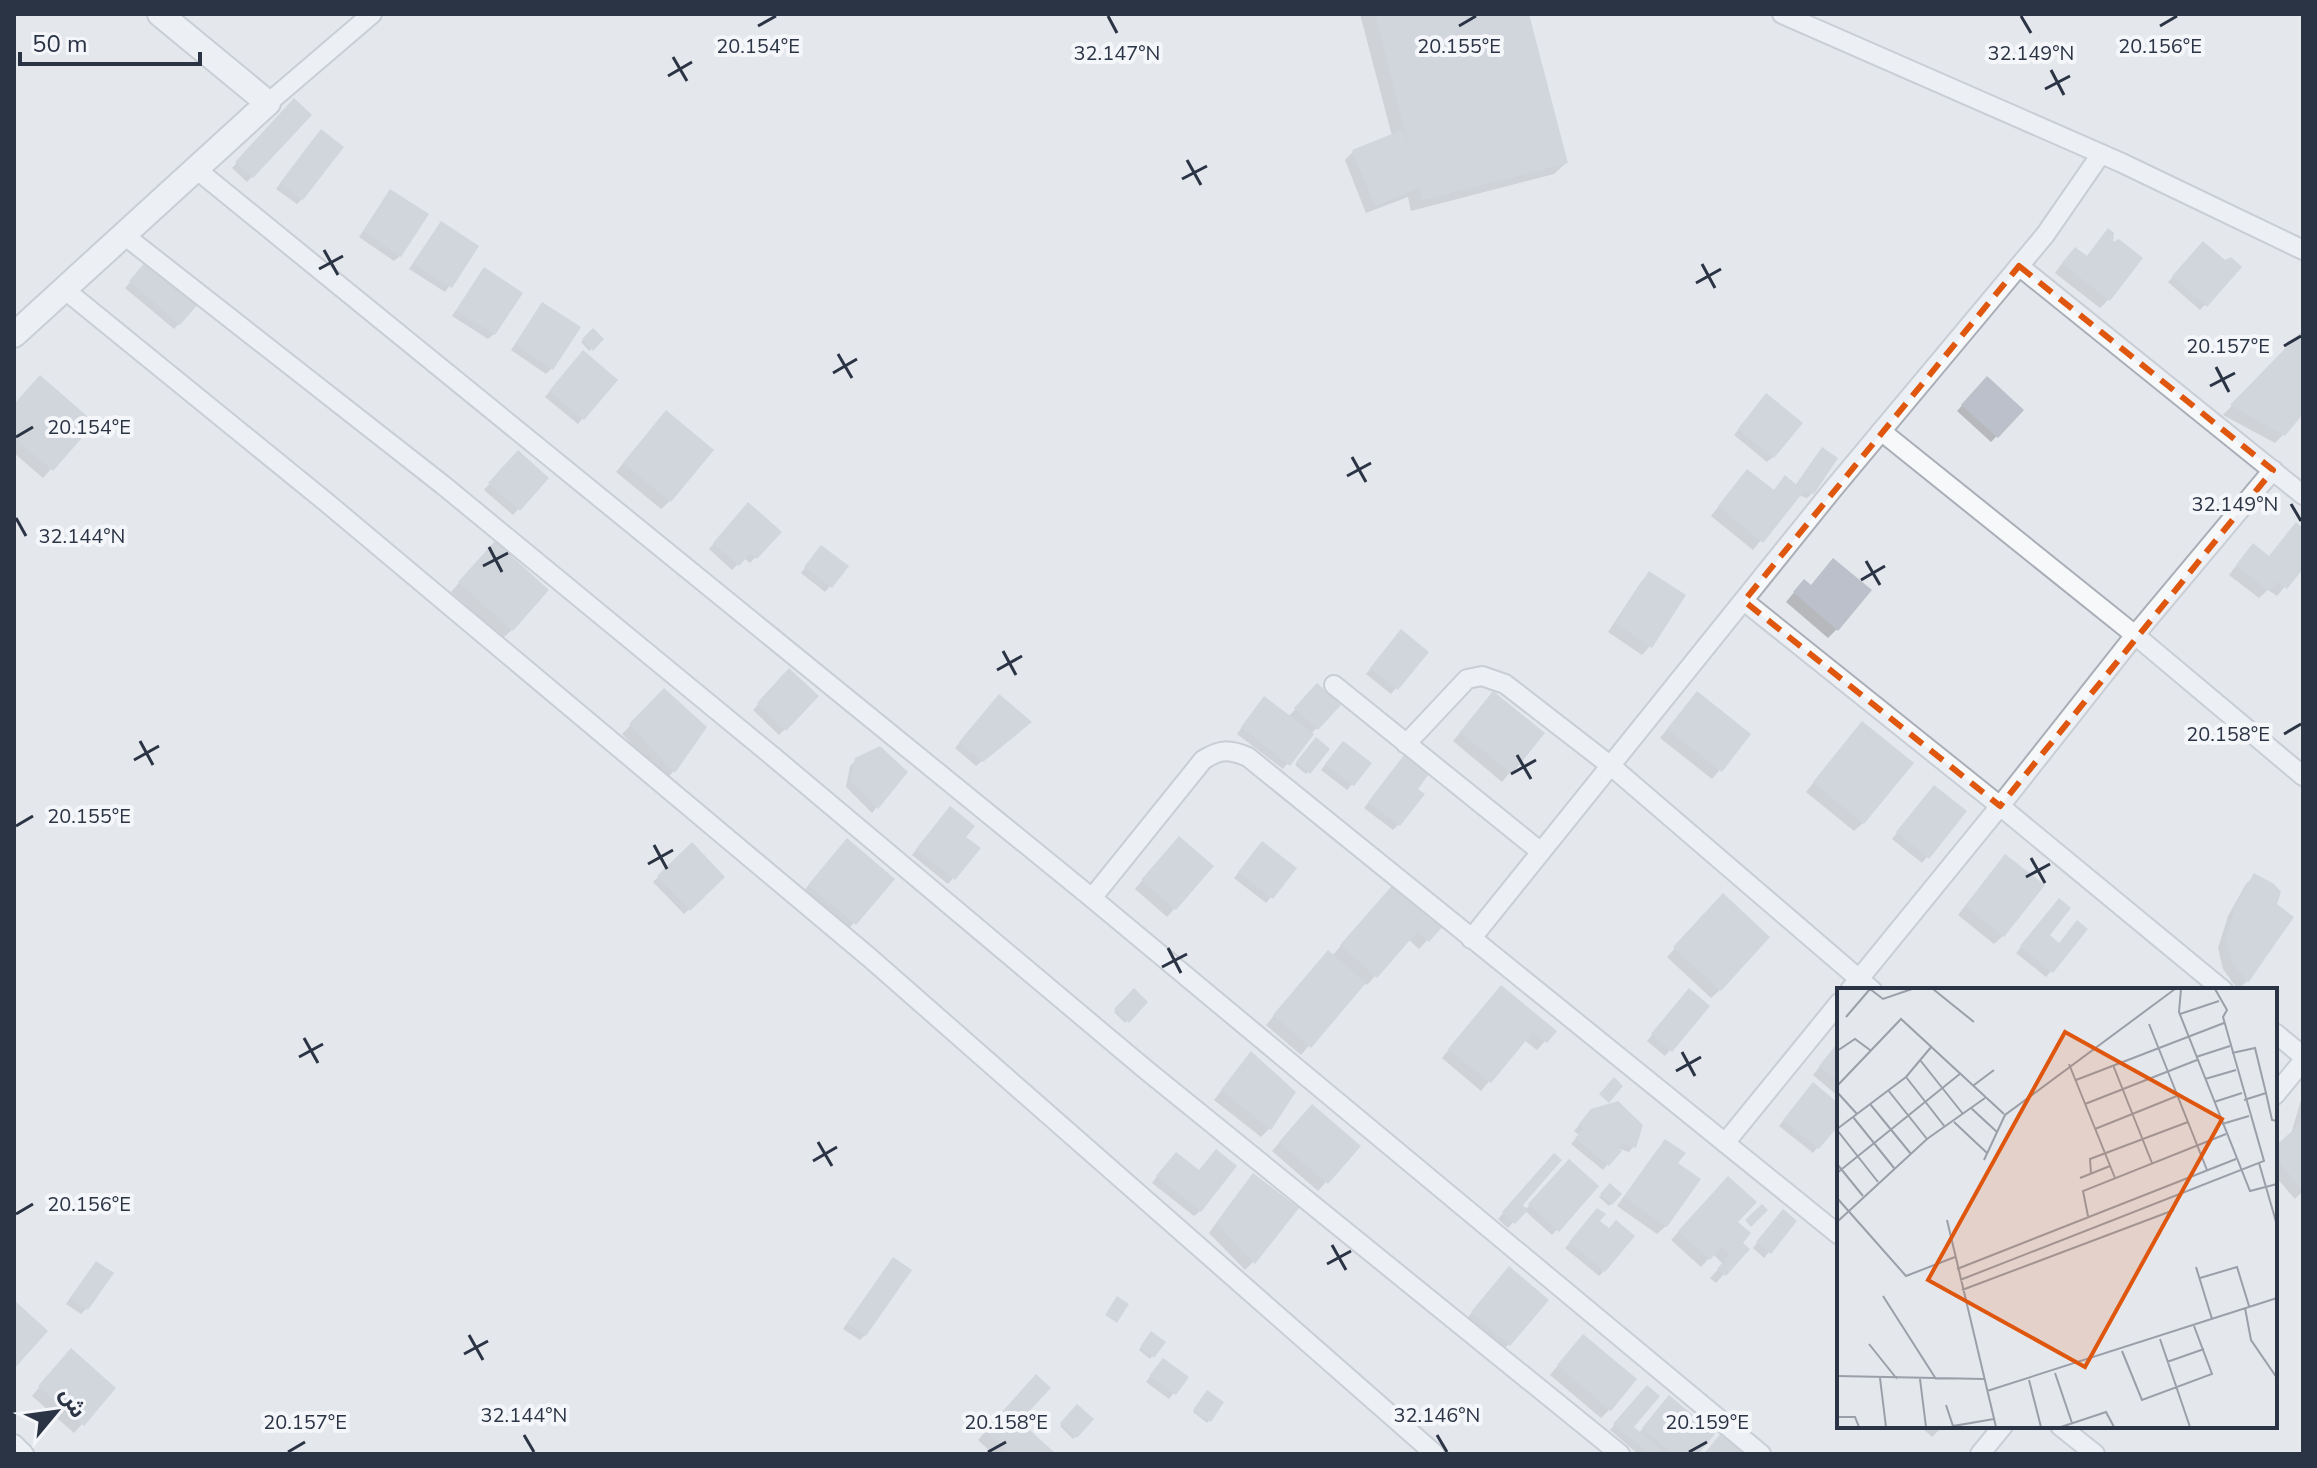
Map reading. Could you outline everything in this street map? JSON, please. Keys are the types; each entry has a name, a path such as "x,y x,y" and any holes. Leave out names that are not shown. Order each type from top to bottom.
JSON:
{"street":[{"path":"160,14 268,103"},
{"path":"14,335 268,103 372,14"},
{"path":"1782,14 2101,154 2303,250"},
{"path":"1471,939 1881,431 2045,235 2101,154"},
{"path":"196,169 1092,898 1761,1454"},
{"path":"124,235 468,505 1145,1069 1620,1454"},
{"path":"2019,266 2303,495"},
{"path":"64,289 326,502 870,958 1435,1454"},
{"path":"1881,431 2135,635 2303,776"},
{"path":"1406,744 1467,679 1482,676 1505,684 1611,766 1860,986 2135,635 2273,470"},
{"path":"1744,601 2221,988"},
{"path":"1334,685 1541,852"},
{"path":"1092,898 1203,760 1217,751 1232,750 1248,757 1837,1233"},
{"path":"1725,1143 1837,1005"},
{"path":"2277,1035 2303,1058 2277,1092"},
{"path":"1980,1454 2001,1428"},
{"path":"2062,1428 2095,1454"},
{"path":"14,1444 24,1454"}],"highlighted area":[{"path":"2019,266 2273,470 2000,806 1744,601"}],"building":[{"path":"1375,14 1529,14 1568,163 1423,200 1419,188 1375,206 1352,150 1402,130 1409,147"},
{"path":"294,98 312,115 253,178 235,162"},
{"path":"321,129 344,147 303,200 280,183"},
{"path":"390,189 429,214 401,257 363,231"},
{"path":"441,221 479,246 452,288 413,263"},
{"path":"2108,228 2114,233 2113,242 2119,239 2143,258 2110,301 2062,263 2075,247 2087,256"},
{"path":"2203,241 2225,260 2231,257 2242,267 2207,307 2172,276"},
{"path":"148,259 199,303 180,325 129,281"},
{"path":"484,267 523,293 495,335 456,310"},
{"path":"542,302 581,327 553,370 515,344"},
{"path":"593,328 604,339 593,351 582,339"},
{"path":"2303,330 2303,414 2285,436 2230,405"},
{"path":"583,350 618,380 584,420 549,391"},
{"path":"40,375 95,423 53,471 14,438 14,404"},
{"path":"1987,376 2024,410 1998,438 1961,405"},
{"path":"1766,393 1803,423 1774,458 1738,429"},
{"path":"666,410 714,450 671,502 623,463"},
{"path":"1822,447 1838,458 1814,494 1804,491 1797,483"},
{"path":"518,450 549,478 520,511 488,483"},
{"path":"1747,469 1774,490 1785,475 1804,491 1763,543 1718,506"},
{"path":"748,502 782,532 757,559 750,554 739,566 713,543"},
{"path":"2296,522 2303,528 2303,569 2287,589 2277,582 2269,591 2236,565 2253,543 2269,556"},
{"path":"495,541 549,590 513,631 458,582"},
{"path":"821,545 849,566 832,588 804,567"},
{"path":"1833,558 1872,590 1838,631 1793,592 1804,579 1811,585"},
{"path":"1649,571 1686,595 1652,648 1615,623"},
{"path":"1401,629 1429,652 1398,690 1370,668"},
{"path":"789,668 819,696 786,731 757,703"},
{"path":"1317,683 1341,705 1318,730 1294,708"},
{"path":"664,688 707,727 675,773 629,724"},
{"path":"1493,691 1545,733 1512,774 1460,732"},
{"path":"1697,691 1751,734 1722,772 1667,729"},
{"path":"999,694 1032,722 983,762 959,742"},
{"path":"1264,696 1314,734 1290,766 1241,727"},
{"path":"1862,721 1914,763 1864,824 1813,782"},
{"path":"1316,737 1330,749 1310,774 1296,762"},
{"path":"1343,741 1372,763 1354,786 1325,764"},
{"path":"880,746 908,772 878,809 850,781 855,758"},
{"path":"1404,755 1429,774 1418,789 1425,794 1400,826 1368,802"},
{"path":"1934,785 1967,811 1929,859 1896,832"},
{"path":"950,806 975,826 966,837 981,848 955,880 916,849"},
{"path":"1179,836 1214,866 1176,910 1141,880"},
{"path":"847,838 895,879 856,925 808,885"},
{"path":"1262,841 1297,868 1273,899 1238,872"},
{"path":"692,842 725,877 690,911 657,876"},
{"path":"2005,854 2045,885 2004,937 1965,906"},
{"path":"2254,873 2274,884 2281,892 2277,904 2294,917 2248,983 2231,960 2226,938 2236,905"},
{"path":"1396,881 1445,924 1429,942 1417,932 1377,978 1340,945"},
{"path":"1723,893 1770,937 1721,991 1673,947"},
{"path":"2059,898 2071,908 2050,935 2059,943 2077,920 2088,929 2053,973 2020,946"},
{"path":"1328,950 1366,983 1311,1048 1273,1015"},
{"path":"1501,985 1557,1031 1547,1043 1533,1032 1491,1083 1448,1049"},
{"path":"1134,988 1148,1002 1129,1023 1114,1009"},
{"path":"1689,988 1710,1006 1672,1052 1651,1034"},
{"path":"1837,1044 1837,1080 1819,1066"},
{"path":"1251,1051 1296,1092 1271,1130 1221,1090"},
{"path":"1614,1077 1623,1086 1609,1103 1599,1094"},
{"path":"1813,1082 1837,1102 1837,1127 1819,1149 1783,1120"},
{"path":"1618,1101 1643,1125 1636,1148 1621,1143 1618,1148 1622,1151 1609,1166 1575,1138 1583,1129 1578,1125 1591,1109"},
{"path":"1312,1104 1361,1146 1328,1184 1279,1142"},
{"path":"2302,1112 2303,1190 2277,1160 2277,1144 2299,1125"},
{"path":"1665,1139 1686,1153 1678,1163 1701,1179 1667,1227 1624,1197"},
{"path":"1216,1149 1237,1166 1201,1212 1156,1176 1176,1152 1199,1170"},
{"path":"1554,1153 1562,1160 1523,1205 1528,1210 1515,1224 1502,1212"},
{"path":"1569,1159 1599,1186 1559,1232 1528,1204"},
{"path":"1253,1173 1299,1208 1255,1264 1216,1223"},
{"path":"1728,1176 1757,1202 1738,1222 1751,1233 1743,1243 1750,1249 1726,1276 1717,1269 1730,1254 1722,1247 1710,1260 1678,1231"},
{"path":"1610,1183 1622,1194 1612,1205 1600,1194"},
{"path":"1762,1204 1768,1210 1751,1227 1745,1220"},
{"path":"1597,1208 1606,1214 1600,1221 1609,1228 1616,1220 1635,1236 1605,1272 1569,1242"},
{"path":"1783,1209 1797,1221 1771,1254 1756,1242"},
{"path":"893,1257 912,1270 866,1336 847,1323"},
{"path":"96,1261 114,1273 88,1310 70,1298"},
{"path":"1509,1266 1549,1300 1510,1346 1471,1312"},
{"path":"1117,1296 1129,1304 1117,1323 1105,1315"},
{"path":"14,1300 48,1331 14,1369"},
{"path":"1151,1331 1166,1342 1154,1358 1140,1347"},
{"path":"1583,1334 1637,1379 1611,1411 1557,1365"},
{"path":"71,1348 116,1388 84,1426 38,1386"},
{"path":"1163,1358 1189,1377 1176,1395 1149,1376"},
{"path":"1036,1374 1051,1388 1020,1421 1056,1454 1011,1454 985,1431"},
{"path":"1647,1385 1660,1396 1634,1427 1666,1454 1649,1454 1613,1424"},
{"path":"1207,1390 1224,1402 1211,1422 1193,1410"},
{"path":"1669,1395 1715,1434 1698,1454 1673,1454 1642,1428"},
{"path":"1077,1404 1094,1419 1077,1438 1060,1423"},
{"path":"1721,1433 1747,1454 1704,1454"}]}
